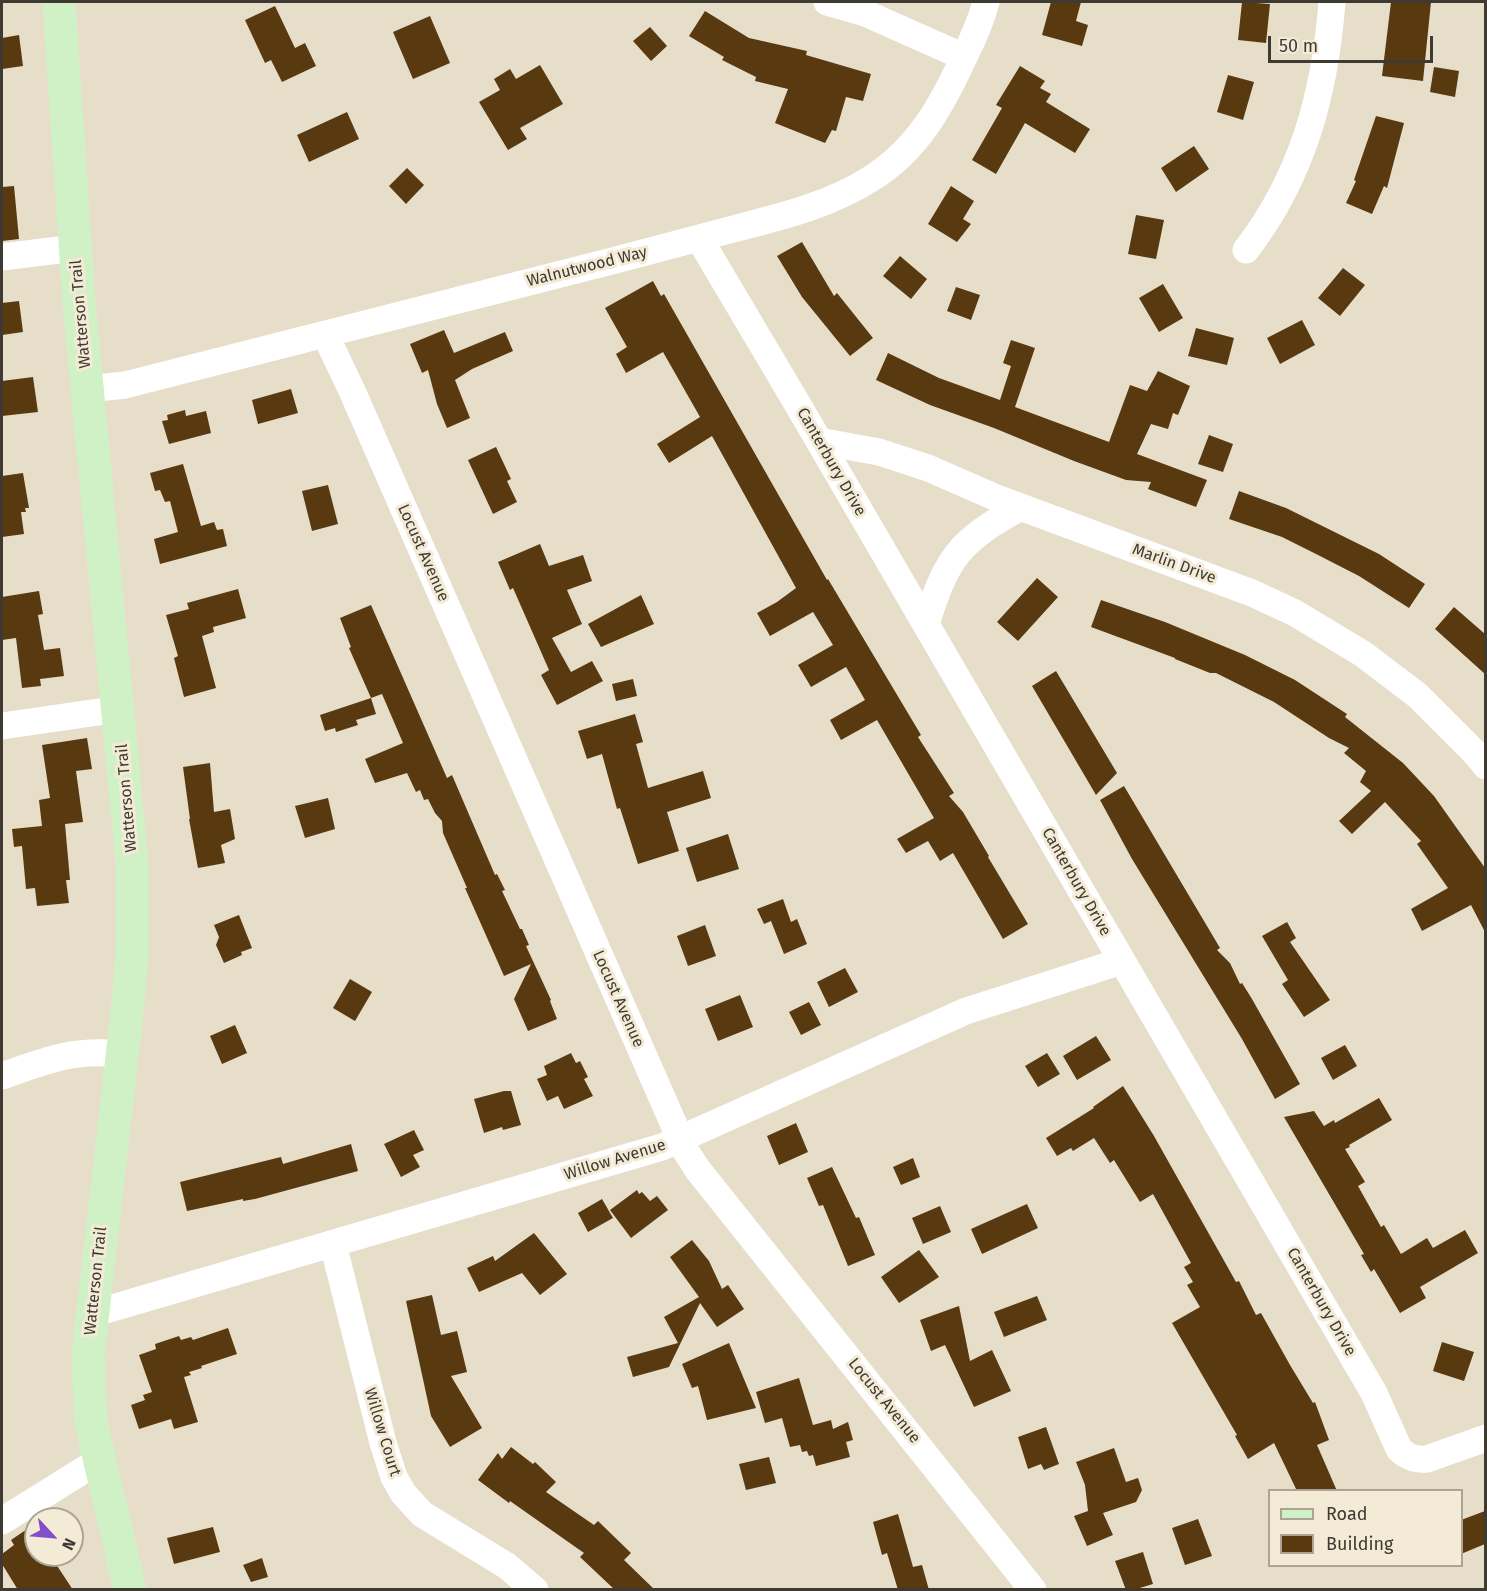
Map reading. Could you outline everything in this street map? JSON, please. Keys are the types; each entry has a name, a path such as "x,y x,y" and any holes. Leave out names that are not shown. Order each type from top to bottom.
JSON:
{"main road":[{"name":"Watterson Trail","path":"59,2 75,248 132,864 134,912 132,955 88,1355 91,1423 98,1461 130,1590"}],"street":[{"path":"827,2 865,13 964,57"},
{"name":"Walnutwood Way","path":"88,389 125,385 699,238 807,208 846,192 873,177 916,140 947,95 975,34 985,2"},
{"path":"1246,250 1262,230 1296,167 1319,96 1332,2"},
{"name":"Canterbury Drive","path":"699,238 1374,1393 1399,1449 1416,1460 1427,1459 1485,1438"},
{"path":"2,257 75,248"},
{"name":"Locust Avenue","path":"325,334 353,393 680,1140 698,1170 1033,1590"},
{"name":"Marlin Drive","path":"819,441 879,452 928,468 1021,507 1252,593 1295,613 1363,654 1417,694 1485,766"},
{"path":"926,624 937,588 950,562 965,544 983,529 1021,507"},
{"path":"2,726 119,709"},
{"name":"Willow Avenue","path":"92,1314 680,1140 966,1011 1122,961"},
{"path":"2,1076 63,1055 97,1052 122,1054"},
{"name":"Willow Court","path":"333,1244 383,1443 394,1477 403,1493 422,1514 507,1566 535,1590"},
{"path":"2,1521 98,1461"}],"building":[{"path":"1051,2 1081,2 1076,21 1088,25 1082,46 1042,35"},
{"path":"1242,2 1270,4 1266,43 1238,40"},
{"path":"1391,2 1431,2 1423,81 1382,76"},
{"path":"275,6 295,48 305,43 316,66 282,82 271,60 265,63 245,20"},
{"path":"705,11 749,38 807,51 806,55 871,74 863,101 846,97 836,131 832,130 825,143 775,123 788,89 755,81 756,77 722,60 724,57 689,36"},
{"path":"430,16 450,63 413,79 393,32"},
{"path":"650,27 667,46 651,61 633,41"},
{"path":"19,35 23,66 2,69 2,38"},
{"path":"540,65 563,104 520,128 527,139 508,150 479,102 500,90 494,79 510,69 516,79"},
{"path":"1020,66 1045,81 1040,88 1051,94 1046,102 1090,129 1075,153 1025,123 996,174 972,160 1002,108 996,105"},
{"path":"1434,67 1459,71 1455,97 1430,92"},
{"path":"1228,75 1254,82 1243,120 1217,112"},
{"path":"347,112 359,139 309,162 297,135"},
{"path":"1376,116 1404,123 1387,188 1384,186 1372,214 1346,203 1356,181 1354,180"},
{"path":"1194,146 1209,169 1176,192 1161,168"},
{"path":"407,168 424,185 406,204 389,186"},
{"path":"14,186 19,239 2,241 2,187"},
{"path":"951,186 974,201 963,219 971,224 957,242 928,224"},
{"path":"1136,215 1164,220 1156,259 1128,254"},
{"path":"802,242 834,296 837,293 873,338 850,356 802,297 777,256"},
{"path":"900,256 927,279 911,299 883,276"},
{"path":"1343,268 1365,285 1340,316 1318,298"},
{"path":"653,281 661,296 664,294 827,580 921,735 918,737 954,793 949,796 963,812 1028,924 1003,939 953,853 940,861 928,841 906,853 897,839 934,818 877,720 841,740 830,720 865,700 846,667 811,687 798,665 833,645 813,612 770,636 757,613 796,588 712,436 669,463 657,444 700,417 663,352 626,373 616,354 627,347 605,308"},
{"path":"1163,284 1183,318 1159,332 1139,298"},
{"path":"956,287 980,295 971,320 947,311"},
{"path":"19,301 23,332 2,335 2,303"},
{"path":"1302,320 1315,345 1280,364 1267,338"},
{"path":"1196,328 1234,338 1227,365 1188,356"},
{"path":"444,330 454,353 505,332 513,351 472,369 455,380 470,418 447,428 437,404 428,370 422,373 410,344"},
{"path":"1011,340 1035,348 1015,407 1109,442 1130,385 1147,391 1158,371 1190,386 1178,415 1173,413 1168,429 1151,424 1137,454 1207,480 1196,507 1148,489 1151,482 1126,480 1074,461 930,405 876,380 888,353 939,378 1000,400 1011,366 1003,363"},
{"path":"33,377 38,412 2,416 2,381"},
{"path":"291,389 298,413 258,424 252,400"},
{"path":"185,410 186,416 206,411 211,433 169,444 162,421 168,420 167,415"},
{"path":"1209,435 1233,444 1223,472 1198,464"},
{"path":"496,447 511,479 507,481 517,502 493,514 468,460"},
{"path":"183,464 201,526 214,522 217,530 223,529 227,546 160,564 154,539 178,532 170,501 165,502 160,490 155,491 150,473"},
{"path":"23,473 29,508 25,508 26,512 21,512 24,534 2,537 2,476"},
{"path":"328,485 338,524 312,531 302,491"},
{"path":"1239,491 1286,508 1379,554 1425,584 1409,608 1359,576 1282,537 1229,519"},
{"path":"540,544 549,566 583,555 592,581 567,590 582,624 552,638 571,672 592,661 603,681 557,705 541,675 549,670 513,588 510,590 498,562"},
{"path":"1037,578 1058,597 1018,641 997,622"},
{"path":"238,589 246,618 213,627 214,632 202,636 216,688 184,697 174,658 178,656 166,615 189,609 187,603"},
{"path":"39,591 43,614 38,615 44,650 60,648 64,676 40,679 41,686 22,688 16,638 2,640 2,597"},
{"path":"641,595 654,624 601,647 588,624"},
{"path":"1101,600 1165,622 1245,655 1295,680 1347,714 1345,717 1403,763 1434,796 1485,868 1485,932 1471,905 1422,931 1411,909 1448,888 1417,844 1421,841 1385,802 1352,834 1339,821 1371,791 1360,782 1366,771 1344,753 1349,748 1329,738 1274,702 1216,673 1210,673 1091,627"},
{"path":"371,605 447,778 452,775 495,875 497,874 505,890 502,891 522,929 529,945 526,946 551,1000 557,1019 528,1031 514,999 531,964 504,976 443,833 442,821 428,799 424,800 420,790 416,792 407,773 375,783 365,759 403,743 382,694 371,698 349,648 351,647 340,618"},
{"path":"1454,607 1485,634 1485,674 1435,629"},
{"path":"1056,671 1117,773 1096,795 1032,686"},
{"path":"633,679 637,696 616,701 612,684"},
{"path":"371,698 376,714 356,720 358,725 336,732 335,728 325,731 320,715"},
{"path":"635,714 643,742 636,744 648,788 703,771 711,798 667,812 679,851 638,864 620,808 617,809 602,754 587,759 578,731"},
{"path":"87,738 92,769 76,771 83,822 65,824 70,880 66,880 69,903 37,906 35,888 26,889 22,846 14,847 12,829 42,826 39,800 50,798 42,745"},
{"path":"210,763 214,812 230,809 235,839 221,845 225,863 198,868 183,767"},
{"path":"1124,786 1220,948 1217,950 1230,963 1240,984 1242,983 1252,999 1300,1084 1275,1099 1242,1039 1132,859 1100,800"},
{"path":"328,798 335,829 305,838 295,806"},
{"path":"728,834 739,869 697,882 686,848"},
{"path":"783,899 791,922 797,919 807,944 784,954 771,921 764,924 757,909"},
{"path":"239,915 252,948 224,963 216,945 219,937 214,925"},
{"path":"1287,922 1296,938 1290,942 1330,1000 1304,1017 1282,984 1288,980 1262,936"},
{"path":"705,925 716,956 688,966 677,936"},
{"path":"845,968 858,992 829,1007 817,982"},
{"path":"350,979 372,992 355,1021 333,1008"},
{"path":"740,995 753,1027 718,1041 705,1009"},
{"path":"809,1002 821,1025 801,1035 789,1012"},
{"path":"235,1025 247,1053 222,1064 210,1036"},
{"path":"1096,1036 1111,1060 1077,1080 1063,1056"},
{"path":"1345,1045 1357,1066 1333,1080 1321,1058"},
{"path":"571,1053 576,1063 580,1061 588,1077 584,1079 593,1096 564,1109 558,1096 547,1101 537,1079 547,1075 544,1066"},
{"path":"1047,1053 1060,1074 1038,1087 1025,1066"},
{"path":"1123,1086 1154,1136 1236,1282 1239,1281 1256,1315 1261,1313 1313,1403 1315,1402 1329,1440 1317,1445 1336,1489 1296,1489 1274,1443 1248,1459 1235,1436 1237,1435 1172,1323 1200,1307 1187,1285 1193,1282 1184,1267 1191,1263 1153,1194 1140,1202 1114,1160 1110,1163 1094,1138 1073,1151 1071,1148 1057,1156 1046,1138"},
{"path":"511,1091 521,1125 503,1130 502,1127 484,1133 474,1099"},
{"path":"1379,1098 1392,1120 1345,1149 1365,1182 1358,1186 1381,1227 1384,1225 1401,1254 1427,1238 1433,1248 1465,1230 1478,1253 1420,1287 1426,1298 1400,1313 1374,1269 1371,1272 1361,1255 1364,1254 1284,1117 1314,1111 1324,1126 1334,1120 1335,1123"},
{"path":"796,1123 808,1152 779,1165 767,1136"},
{"path":"414,1130 424,1150 413,1155 420,1167 401,1177 384,1144"},
{"path":"351,1144 358,1171 255,1199 243,1201 243,1199 187,1211 180,1182 281,1157 283,1164"},
{"path":"913,1158 920,1177 901,1185 893,1167"},
{"path":"832,1167 856,1218 859,1217 875,1255 848,1266 823,1205 819,1206 807,1178"},
{"path":"637,1190 650,1201 657,1196 668,1210 631,1238 610,1210"},
{"path":"602,1199 613,1218 588,1232 578,1213"},
{"path":"1027,1204 1038,1228 982,1254 971,1229"},
{"path":"940,1206 951,1232 923,1244 912,1218"},
{"path":"534,1233 567,1274 540,1295 522,1273 479,1292 467,1268 493,1256 495,1261"},
{"path":"692,1240 709,1261 722,1289 728,1285 744,1309 717,1327 700,1303 669,1367 633,1377 627,1357 678,1343 664,1317 699,1297 670,1257"},
{"path":"919,1250 939,1277 899,1303 881,1277"},
{"path":"432,1295 441,1335 457,1331 467,1372 451,1376 482,1428 450,1447 431,1416 406,1301"},
{"path":"1037,1296 1047,1320 1004,1337 994,1312"},
{"path":"959,1306 970,1361 992,1350 1011,1391 974,1407 945,1345 931,1351 920,1320"},
{"path":"228,1328 237,1354 201,1366 202,1368 189,1372 191,1375 184,1377 198,1422 174,1429 171,1419 139,1429 131,1405 145,1400 143,1395 152,1392 139,1355 156,1349 155,1344 179,1336 181,1340 191,1337 193,1340"},
{"path":"1442,1342 1474,1352 1464,1381 1433,1371"},
{"path":"729,1343 756,1408 707,1420 698,1386 692,1388 682,1364"},
{"path":"799,1378 813,1425 831,1420 833,1429 848,1422 853,1440 846,1442 850,1457 816,1466 813,1455 809,1456 807,1451 802,1452 800,1445 790,1447 782,1418 765,1423 756,1392"},
{"path":"1046,1427 1059,1464 1044,1470 1041,1464 1028,1469 1018,1437"},
{"path":"511,1447 533,1464 535,1462 556,1482 546,1492 594,1525 598,1521 631,1553 624,1560 655,1590 615,1590 580,1557 584,1553 478,1480 498,1453 502,1459"},
{"path":"1114,1448 1126,1482 1138,1478 1142,1490 1136,1502 1103,1513 1113,1535 1087,1546 1074,1516 1088,1511 1085,1485 1076,1462"},
{"path":"769,1457 776,1483 746,1490 739,1464"},
{"path":"1485,1511 1485,1544 1463,1553 1463,1519"},
{"path":"898,1514 913,1567 922,1565 929,1590 898,1590 887,1553 882,1555 873,1522"},
{"path":"1198,1519 1212,1556 1185,1565 1172,1528"},
{"path":"213,1527 220,1552 174,1564 167,1538"},
{"path":"24,1531 24,1567 58,1567 73,1590 18,1590 2,1564 2,1554 14,1545 11,1540"},
{"path":"1143,1552 1153,1584 1126,1590 1115,1561"},
{"path":"262,1558 268,1577 251,1582 243,1565"}]}
